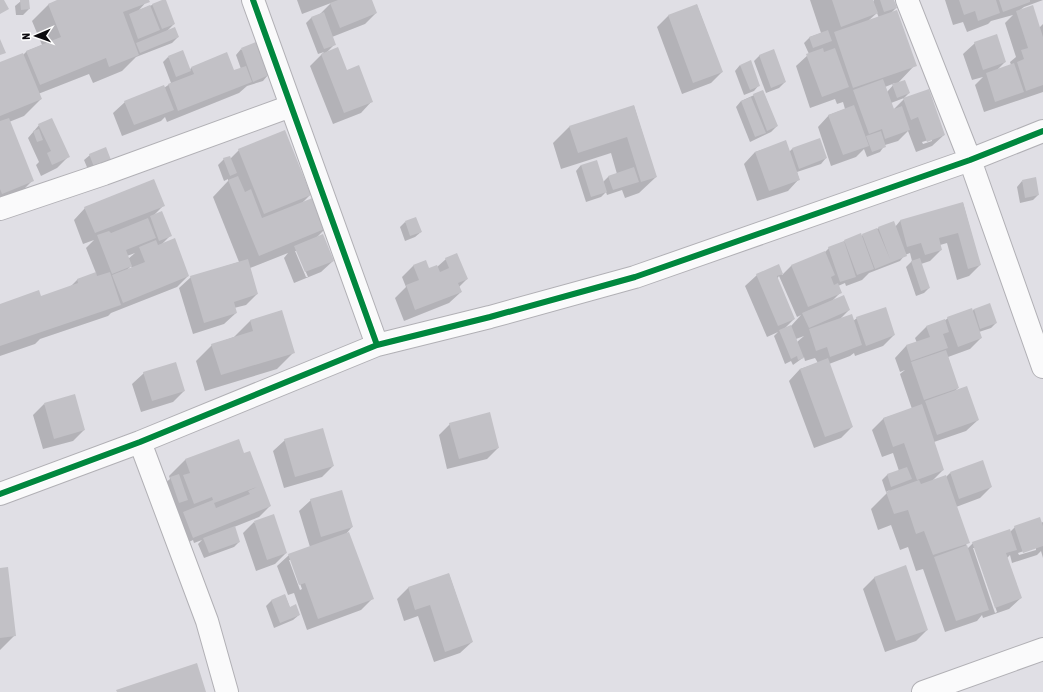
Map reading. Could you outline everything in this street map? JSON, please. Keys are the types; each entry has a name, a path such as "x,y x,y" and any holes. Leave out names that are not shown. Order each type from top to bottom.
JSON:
{"street":[{"path":"252,0 377,345"},
{"path":"907,0 970,160 1043,367"},
{"path":"0,209 104,174 291,106"},
{"path":"0,494 140,442 377,345 490,317 635,277 970,160 1043,131"},
{"path":"140,442 207,621 227,692"},
{"path":"922,692 1043,650"}],"building":[{"path":"0,0 4,0 9,9 0,14"},
{"path":"20,0 29,0 30,9 21,10"},
{"path":"57,0 149,0 150,2 123,12 139,55 109,67 106,58 40,85 26,51 61,37 48,4"},
{"path":"166,0 175,24 162,29 152,4"},
{"path":"338,0 372,0 377,13 340,28 330,3"},
{"path":"832,0 873,0 878,13 841,27"},
{"path":"880,0 894,0 897,8 884,12"},
{"path":"959,0 996,0 1000,13 978,21 975,11 964,15"},
{"path":"999,0 1030,0 1030,2 1003,12"},
{"path":"697,4 723,72 693,83 668,15"},
{"path":"150,5 160,30 138,39 129,14"},
{"path":"1033,5 1043,37 1043,85 1026,91 1017,62 1024,59 1021,50 1028,48 1016,11"},
{"path":"897,10 917,66 853,88 834,32"},
{"path":"324,12 336,45 324,49 311,17"},
{"path":"175,27 179,37 140,53 136,43"},
{"path":"828,30 832,41 813,48 809,37"},
{"path":"997,34 1006,62 983,70 974,42"},
{"path":"0,39 6,53 0,55"},
{"path":"256,42 269,75 253,82 241,48"},
{"path":"338,47 347,70 359,65 373,102 344,113 321,54"},
{"path":"823,48 824,52 835,48 849,87 822,97 806,54"},
{"path":"774,49 786,82 771,88 759,55"},
{"path":"183,50 191,71 176,77 168,56"},
{"path":"227,52 234,70 246,66 252,82 178,111 168,84 194,74 191,67"},
{"path":"23,53 42,99 0,116 0,62"},
{"path":"751,60 760,86 750,90 740,65"},
{"path":"1014,63 1024,92 995,102 986,73"},
{"path":"883,79 894,109 902,106 910,130 885,139 882,129 869,134 853,90"},
{"path":"905,80 910,93 897,98 892,84"},
{"path":"164,85 174,110 134,125 124,101"},
{"path":"929,89 945,135 927,142 918,117 911,120 903,98"},
{"path":"763,90 778,126 767,131 753,94"},
{"path":"751,97 766,133 755,137 741,101"},
{"path":"634,105 657,177 641,182 627,137 578,153 569,126"},
{"path":"854,105 869,146 843,155 828,115"},
{"path":"9,118 34,181 2,194 0,189 0,121"},
{"path":"52,118 70,157 52,165 47,153 51,151 38,124"},
{"path":"39,129 43,140 37,142 33,131"},
{"path":"285,130 311,195 264,214 238,149"},
{"path":"881,131 886,147 872,152 866,136"},
{"path":"820,138 827,158 799,169 792,148"},
{"path":"786,140 800,180 769,191 755,152"},
{"path":"106,147 111,160 94,167 89,154"},
{"path":"230,156 237,173 230,176 223,158"},
{"path":"597,160 607,192 591,197 581,165"},
{"path":"634,167 639,182 613,190 608,176"},
{"path":"238,176 245,192 251,189 262,218 315,197 327,228 259,256 228,180"},
{"path":"1036,177 1039,195 1025,198 1022,180"},
{"path":"154,179 165,206 95,233 84,207"},
{"path":"963,202 981,265 968,269 958,233 939,238 942,250 925,255 921,243 907,247 900,220"},
{"path":"162,211 172,236 159,241 150,216"},
{"path":"416,217 422,232 410,236 405,221"},
{"path":"148,218 156,238 126,250 132,266 112,274 97,235 109,231 111,233"},
{"path":"894,221 907,256 875,269 862,234 877,228 890,259 878,227"},
{"path":"861,233 874,269 857,275 844,240"},
{"path":"323,234 334,261 305,272 294,246"},
{"path":"175,238 189,276 123,303 112,275 145,262 139,247 156,240 158,245"},
{"path":"844,241 856,277 840,282 828,247"},
{"path":"825,251 835,275 831,277 834,285 838,283 842,293 808,307 791,265"},
{"path":"457,253 468,279 458,283 462,292 415,310 406,285 419,280 413,265 426,260 429,268 437,265 440,272 449,268 445,258"},
{"path":"920,258 930,288 921,291 911,261"},
{"path":"248,259 258,294 234,302 237,313 204,323 190,276"},
{"path":"779,264 783,274 777,276 795,319 778,326 756,274"},
{"path":"96,272 97,276 110,272 121,305 0,346 0,304 39,290 41,296 78,283 77,279"},
{"path":"844,295 850,310 809,328 802,313"},
{"path":"990,303 997,323 980,329 974,309"},
{"path":"886,307 895,335 866,346 856,317"},
{"path":"972,308 982,338 958,347 947,317"},
{"path":"282,310 295,353 221,375 211,344 253,331 250,320"},
{"path":"852,314 862,345 830,357 827,347 816,351 809,329"},
{"path":"945,319 949,332 943,334 948,348 911,361 906,345 930,337 926,326"},
{"path":"791,325 804,358 798,360 797,356 791,359 779,330"},
{"path":"946,350 959,388 924,400 911,362"},
{"path":"828,358 853,427 825,437 800,369"},
{"path":"176,362 185,391 152,401 143,372"},
{"path":"967,386 979,420 937,435 925,401"},
{"path":"75,394 85,430 54,439 44,403"},
{"path":"922,404 944,470 917,480 904,443 893,447 883,418"},
{"path":"490,412 499,448 459,459 449,423"},
{"path":"323,428 334,466 295,477 284,439"},
{"path":"239,439 244,453 250,451 271,506 193,538 183,512 213,500 212,497 194,504 183,475 190,473 185,459","holes":["257,487 248,491 250,494 216,508 214,503"]},
{"path":"983,460 992,487 959,499 950,472"},
{"path":"907,467 912,479 891,487 887,474"},
{"path":"179,474 188,500 179,503 170,477"},
{"path":"946,475 970,543 933,555 924,531 916,534 908,510 894,514 886,492 919,480 921,484"},
{"path":"342,490 353,527 321,537 310,499"},
{"path":"274,514 287,553 267,560 254,521"},
{"path":"1040,517 1043,526 1043,546 1023,553 1014,526"},
{"path":"235,526 240,542 209,553 203,538"},
{"path":"1010,529 1017,550 1006,553 1022,598 995,608 972,542"},
{"path":"349,532 374,599 318,619 305,583 299,585 288,554"},
{"path":"967,545 989,610 956,621 934,557"},
{"path":"906,565 928,630 896,641 874,577"},
{"path":"8,567 16,636 0,638 0,568"},
{"path":"449,573 473,642 445,652 430,605 415,610 408,587"},
{"path":"285,594 290,607 296,604 300,615 280,623 271,600"},
{"path":"197,663 206,692 117,692 116,690"}],"cycle path":[{"path":"253,0 377,345"},
{"path":"0,494 140,442 377,345 490,317 635,277 970,160 1043,131"}]}
